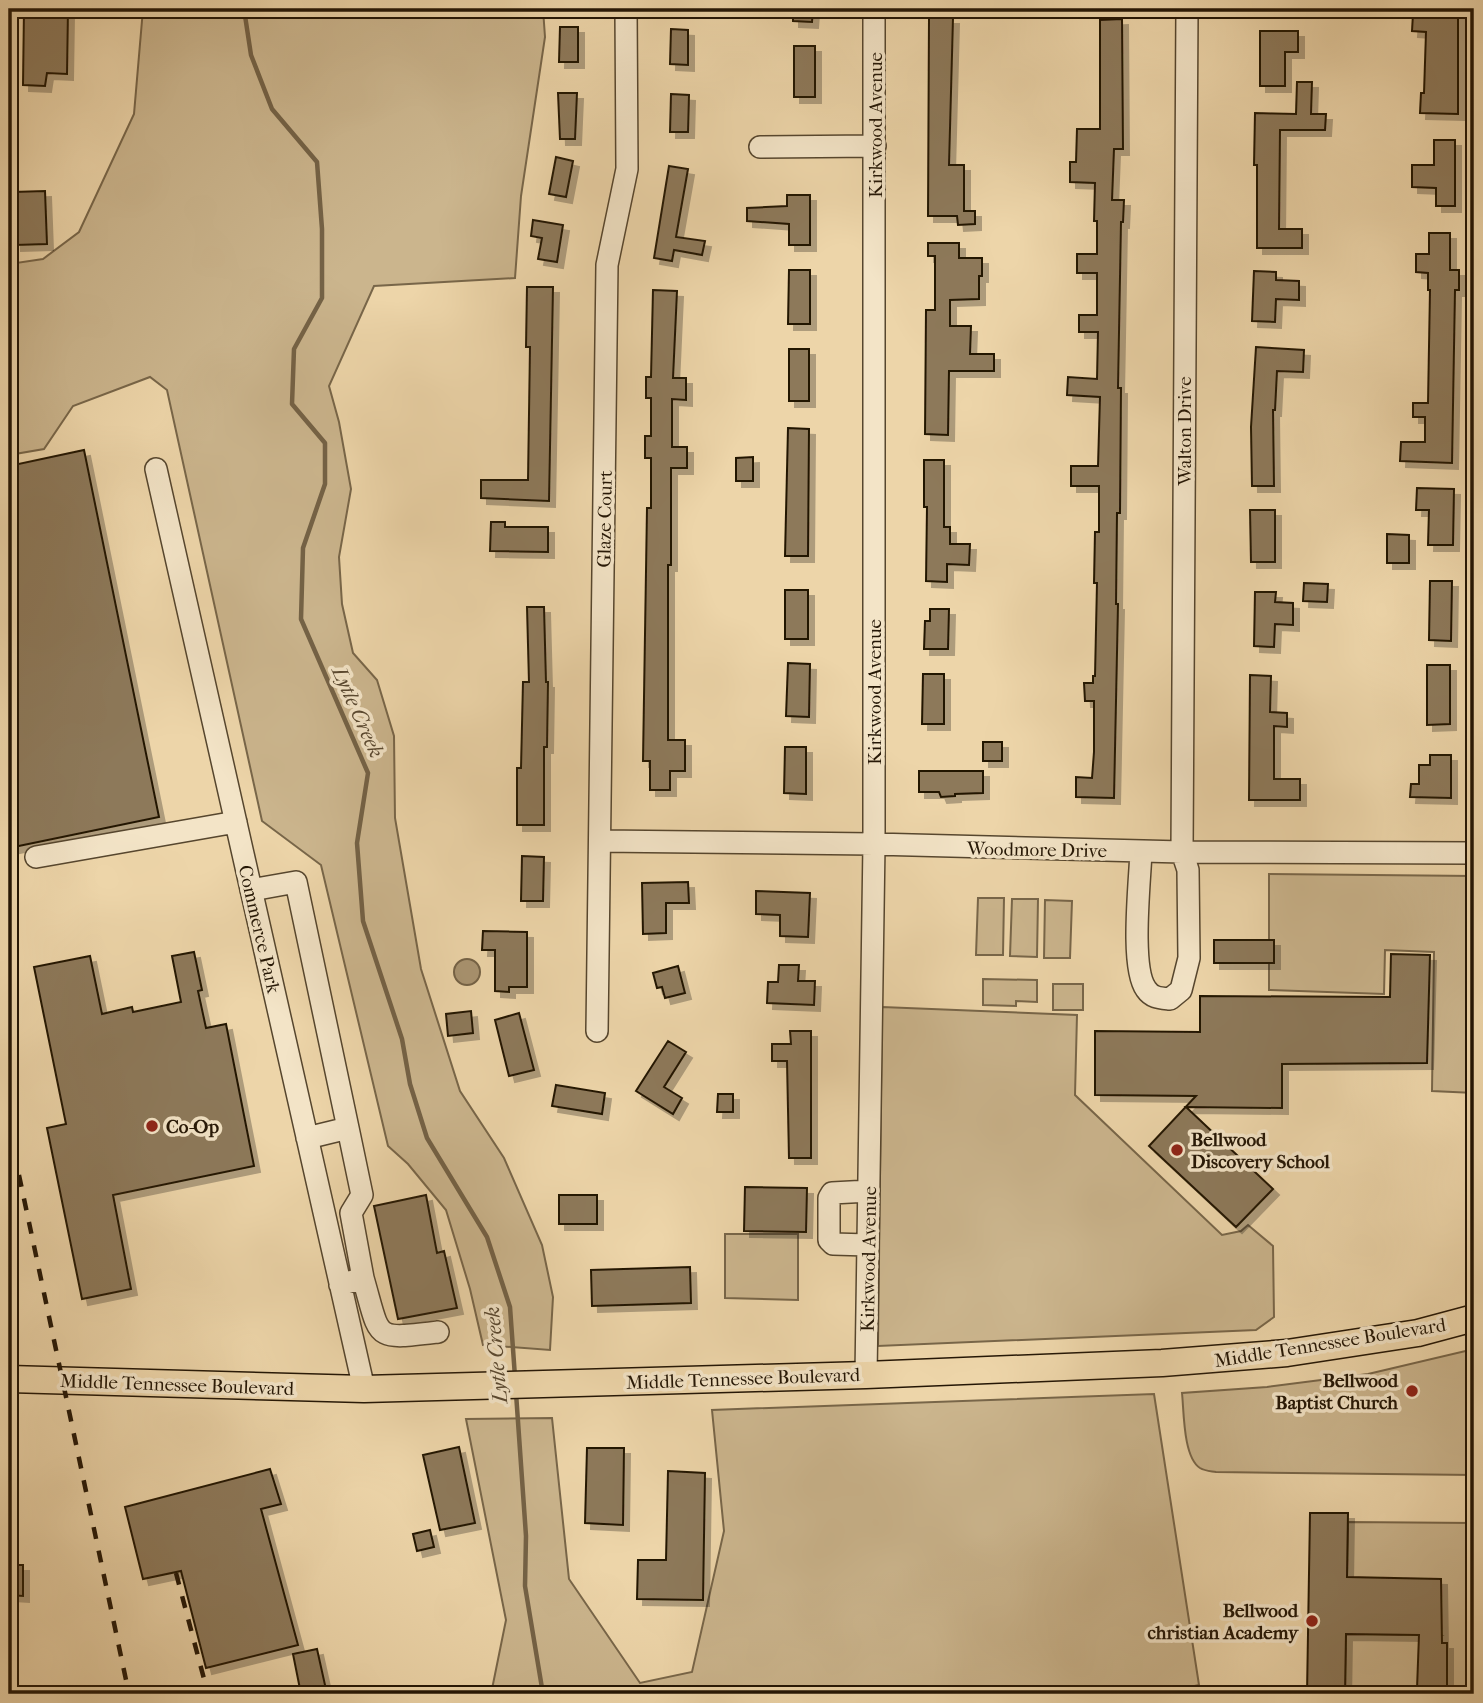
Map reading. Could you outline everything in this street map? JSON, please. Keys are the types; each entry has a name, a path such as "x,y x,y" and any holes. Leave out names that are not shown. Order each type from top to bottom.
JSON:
{"main road":[{"name":"Middle Tennessee Boulevard","path":"9,1379 363,1389 866,1375 1197,1362 1287,1353 1418,1333 1474,1318"}],"street":[{"name":"Glaze Court","path":"597,1031 607,265 627,169 626,9"},
{"name":"Kirkwood Avenue","path":"866,1375 874,845 874,9"},
{"name":"Walton Drive","path":"1141,851 1137,960 1145,988 1156,998 1170,999 1181,990 1189,958 1188,870 1181,852 1187,9"},
{"path":"760,147 875,146"},
{"name":"Commerce Park","path":"156,469 363,1389"},
{"path":"36,857 236,822"},
{"name":"Woodmore Drive","path":"600,841 1181,852 1474,853"},
{"path":"251,890 296,882 362,1195 351,1213 363,1278 378,1329 385,1335 396,1337 438,1332"},
{"path":"307,1138 348,1128"},
{"path":"868,1245 834,1244 829,1240 829,1198 832,1193 869,1191"},
{"path":"340,1285 363,1278"}],"shaded area":[{"path":"143,9 543,9 545,37 521,196 515,278 374,286 329,386 339,422 351,489 339,557 342,604 353,653 377,680 394,736 395,818 421,969 460,1091 504,1158 542,1245 553,1297 550,1350 483,1345 470,1289 446,1210 408,1164 388,1146 321,865 262,821 167,390 150,377 73,406 44,449 9,455 9,264 43,259 79,232 134,114"},
{"path":"1269,874 1474,876 1474,1093 1432,1091 1434,952 1385,950 1384,994 1269,990"},
{"path":"978,898 1004,898 1003,955 976,955"},
{"path":"1012,899 1038,899 1037,957 1010,956"},
{"path":"1045,900 1072,901 1070,958 1044,958"},
{"path":"467,959 477,962 480,972 477,982 467,985 457,982 454,972 457,962"},
{"path":"983,979 1037,980 1037,1002 1016,1001 1016,1006 983,1005"},
{"path":"1053,984 1083,984 1083,1010 1053,1010"},
{"path":"882,1007 1077,1015 1075,1095 1222,1235 1241,1231 1248,1225 1273,1246 1274,1317 1256,1330 878,1346"},
{"path":"725,1234 798,1234 798,1300 725,1298"},
{"path":"1474,1349 1474,1475 1216,1472 1200,1468 1190,1454 1185,1433 1182,1393 1267,1387 1368,1374"},
{"path":"1154,1394 1199,1685 1158,1694 491,1694 506,1620 466,1419 552,1418 569,1579 640,1683 692,1672 724,1531 712,1410"},
{"path":"1348,1522 1474,1523 1474,1694 1345,1694 1346,1634 1441,1635 1347,1577"}],"building":[{"path":"24,9 68,9 67,74 47,73 45,86 23,85"},
{"path":"793,9 813,9 812,22 793,21"},
{"path":"1434,9 1458,9 1458,114 1420,113 1421,93 1424,93 1426,32 1412,31 1413,14 1434,15"},
{"path":"929,18 953,18 949,165 964,165 964,211 975,211 975,224 958,225 957,216 928,216"},
{"path":"1122,19 1123,149 1114,149 1112,200 1124,200 1121,222 1118,388 1121,388 1120,513 1117,513 1114,798 1076,797 1076,777 1092,778 1094,752 1094,701 1085,701 1084,683 1093,683 1095,676 1095,532 1099,532 1099,486 1071,486 1071,466 1098,466 1100,397 1067,395 1068,377 1097,379 1098,332 1079,332 1079,315 1097,315 1097,273 1077,273 1077,254 1097,254 1095,183 1070,182 1070,162 1076,162 1077,129 1100,129 1100,20"},
{"path":"560,27 578,27 578,62 559,62"},
{"path":"671,29 688,30 688,65 670,64"},
{"path":"1260,31 1298,31 1298,52 1285,52 1285,86 1260,86"},
{"path":"794,46 815,46 815,97 794,97"},
{"path":"1297,82 1312,82 1311,114 1326,114 1325,130 1280,130 1279,229 1302,229 1302,248 1257,248 1255,113 1296,114"},
{"path":"558,93 577,93 575,139 560,139"},
{"path":"671,94 689,95 688,132 670,132"},
{"path":"1434,140 1455,140 1455,206 1436,206 1436,188 1412,187 1412,165 1434,165"},
{"path":"556,157 573,161 566,197 549,194"},
{"path":"669,166 688,169 676,237 705,241 702,255 674,250 672,261 654,258"},
{"path":"45,191 47,244 15,245 13,192"},
{"path":"787,195 810,195 810,245 789,245 789,224 747,221 747,208 787,206"},
{"path":"533,220 563,225 557,262 538,259 542,238 531,236"},
{"path":"1429,233 1450,233 1450,270 1459,270 1459,290 1455,290 1452,463 1400,461 1401,442 1425,442 1425,417 1413,417 1413,403 1428,403 1430,290 1428,273 1416,272 1416,254 1429,254"},
{"path":"928,243 959,243 959,258 982,258 979,299 950,300 950,326 971,326 970,354 994,354 994,371 949,371 948,435 925,434 926,310 935,310 935,256 928,256"},
{"path":"789,270 810,270 810,324 788,324"},
{"path":"1254,271 1276,272 1276,280 1299,281 1299,300 1276,299 1275,322 1252,321"},
{"path":"527,287 553,287 549,501 481,498 481,480 528,480 530,347 526,347"},
{"path":"653,290 677,291 673,378 686,378 686,400 672,399 672,447 687,447 687,468 671,468 671,565 668,565 668,740 685,740 685,771 670,771 670,790 650,790 650,761 643,761 647,508 651,508 651,458 645,458 645,436 651,436 651,398 646,398 646,377 651,377"},
{"path":"1256,347 1304,350 1303,372 1277,371 1273,410 1274,486 1252,486 1251,427"},
{"path":"789,349 809,349 809,401 789,401"},
{"path":"788,428 809,429 808,556 785,556"},
{"path":"84,450 159,817 9,848 9,466"},
{"path":"753,457 753,481 736,481 736,458"},
{"path":"924,460 944,460 944,527 950,527 950,544 970,544 969,565 947,564 947,582 926,581 927,507 924,507"},
{"path":"1417,488 1454,489 1453,545 1428,545 1429,510 1416,510"},
{"path":"1250,510 1275,510 1275,562 1251,562"},
{"path":"491,522 505,522 505,527 548,527 548,552 490,551"},
{"path":"1387,534 1409,535 1409,563 1387,563"},
{"path":"1430,581 1452,581 1451,641 1429,640"},
{"path":"1304,583 1328,584 1327,602 1303,601"},
{"path":"785,590 808,590 808,639 785,639"},
{"path":"1255,592 1276,592 1275,602 1293,603 1293,625 1275,624 1274,647 1254,646"},
{"path":"527,607 544,607 548,682 547,747 544,747 544,825 517,825 517,768 521,768 523,682 529,682"},
{"path":"930,609 949,609 948,649 924,649 925,621 930,621"},
{"path":"788,663 810,664 809,717 786,716"},
{"path":"1427,665 1450,665 1450,724 1427,725"},
{"path":"923,674 944,674 944,724 922,724"},
{"path":"1250,675 1271,676 1270,712 1287,713 1287,727 1274,726 1274,779 1300,779 1300,800 1249,800"},
{"path":"983,742 1002,742 1002,761 983,761"},
{"path":"785,747 806,747 806,794 784,793"},
{"path":"1430,755 1451,755 1451,798 1410,797 1411,784 1419,784 1419,765 1430,765"},
{"path":"919,771 983,771 983,793 941,797 939,792 919,792"},
{"path":"522,856 544,857 543,901 521,901"},
{"path":"688,882 689,903 666,903 666,933 643,934 642,883"},
{"path":"756,891 810,893 808,937 780,936 780,915 756,914"},
{"path":"483,931 527,932 527,987 509,987 509,992 495,991 495,950 482,950"},
{"path":"1214,940 1274,940 1274,963 1214,963"},
{"name":"Co-Op","path":"194,952 202,990 198,991 206,1028 226,1024 254,1166 113,1195 131,1289 82,1299 47,1128 66,1124 34,967 90,956 102,1014 132,1007 133,1012 181,1002 172,956"},
{"name":"Bellwood Discovery School","path":"1391,954 1430,955 1427,1063 1282,1064 1282,1108 1186,1107 1273,1189 1236,1227 1149,1146 1196,1096 1095,1095 1095,1031 1200,1032 1200,996 1390,997"},
{"path":"779,965 799,965 798,981 815,981 814,1005 767,1003 768,982 778,982"},
{"path":"678,966 685,993 665,998 662,987 657,988 653,973"},
{"path":"471,1011 473,1033 448,1036 446,1014"},
{"path":"519,1013 534,1070 509,1076 495,1020"},
{"path":"790,1031 811,1031 811,1158 789,1158 787,1061 772,1061 772,1044 791,1044"},
{"path":"668,1041 686,1052 664,1087 682,1098 673,1114 636,1091"},
{"path":"556,1085 605,1093 602,1114 552,1106"},
{"path":"718,1094 733,1094 733,1112 717,1112"},
{"path":"745,1187 807,1188 806,1232 744,1231"},
{"path":"426,1195 437,1253 444,1251 457,1308 398,1319 374,1206"},
{"path":"559,1195 597,1195 597,1224 559,1224"},
{"path":"690,1267 691,1303 592,1306 591,1270"},
{"path":"459,1447 475,1523 440,1530 423,1455"},
{"path":"587,1448 624,1448 623,1525 585,1523"},
{"path":"270,1469 281,1504 261,1509 298,1645 206,1668 181,1571 143,1579 125,1507"},
{"path":"668,1471 705,1473 703,1600 637,1599 638,1560 666,1560"},
{"path":"1310,1513 1348,1513 1347,1577 1441,1579 1442,1643 1447,1643 1447,1689 1417,1689 1419,1635 1346,1634 1345,1694 1307,1694"},
{"path":"430,1530 434,1547 417,1551 413,1534"},
{"path":"9,1565 23,1565 23,1596 9,1595"},
{"path":"317,1649 327,1694 301,1694 293,1654"}],"waterway":[{"name":"Lytle Creek","path":"244,9 251,55 272,109 317,162 322,229 322,298 294,349 292,404 325,443 325,484 303,548 301,619 368,773 357,843 363,921 402,1039 410,1084 427,1138 487,1237 510,1307 515,1377"},
{"name":"Lytle Creek","path":"516,1393 526,1536 525,1586 543,1694"}],"railway":[{"path":"9,1128 129,1694"},
{"path":"176,1573 208,1694"}],"place":[{"name":"Co-Op","path":"152,1126"},
{"name":"Bellwood Discovery School","path":"1177,1150"},
{"name":"Bellwood Baptist Church","path":"1412,1391"},
{"name":"Bellwood christian Academy","path":"1312,1621"}]}
